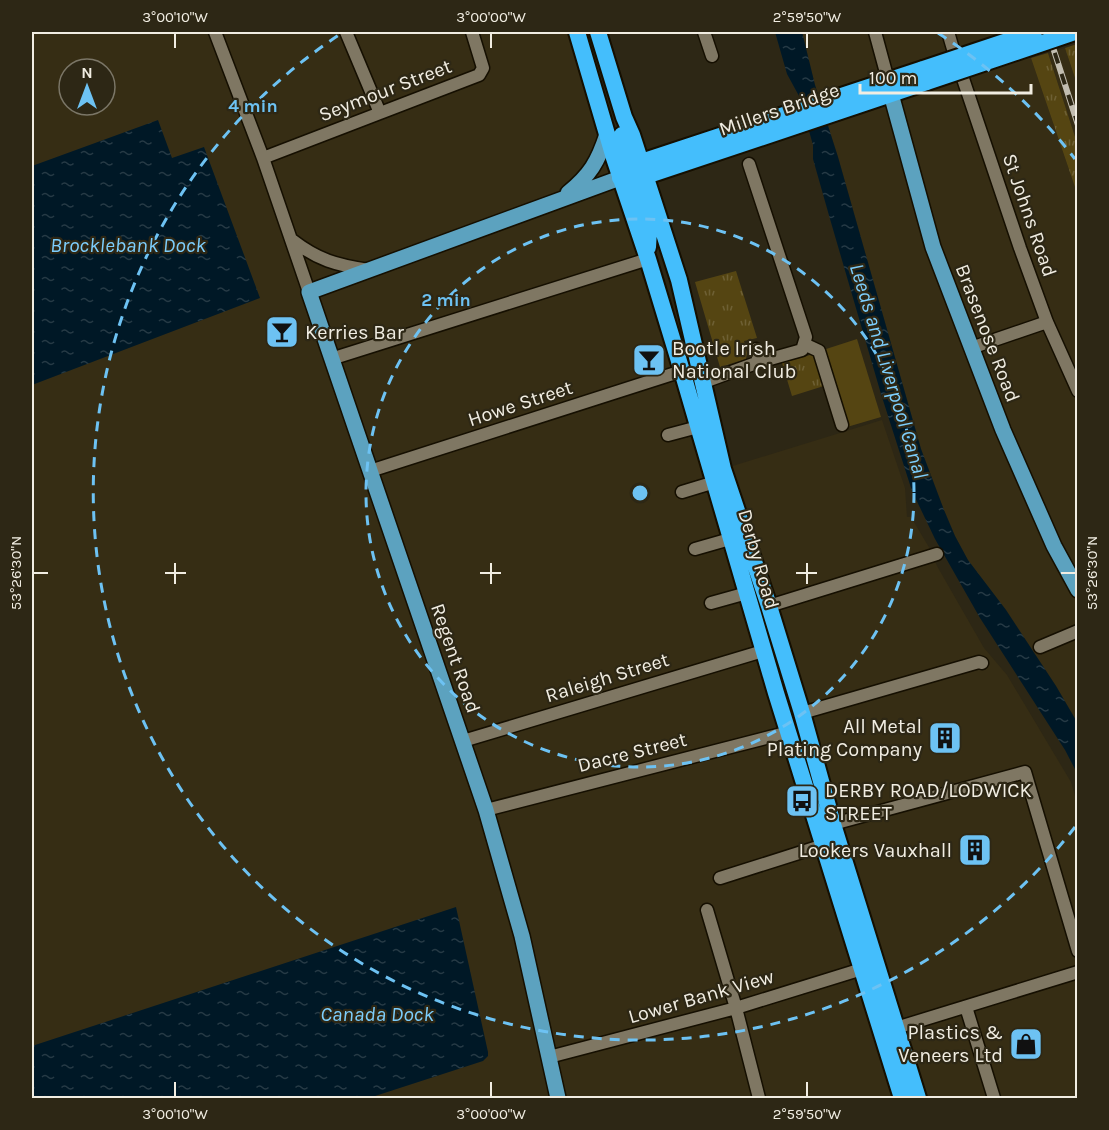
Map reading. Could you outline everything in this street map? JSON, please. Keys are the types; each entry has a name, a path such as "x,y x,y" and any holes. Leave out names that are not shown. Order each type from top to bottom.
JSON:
{"highway":[{"name":"Derby Road","path":"576,32 607,134 635,173 679,280 723,469 769,606 833,824 918,1098"},
{"name":"Derby Road","path":"598,32 624,117 632,135 635,173 648,259 763,651 902,1098"},
{"name":"Millers Bridge","path":"925,75 1034,32"},
{"name":"Millers Bridge","path":"635,173 718,136 796,118 925,75 1075,32"}],"main road":[{"name":"Brasenose Road","path":"883,89 933,247 971,348 1053,546 1077,590"},
{"path":"561,199 584,180 597,161 607,134"},
{"name":"Millers Bridge","path":"309,292 635,173"},
{"name":"Regent Road","path":"309,292 486,810 522,936 558,1098"}],"street":[{"name":"Regent Road","path":"214,32 262,158 309,292"},
{"path":"346,32 380,113"},
{"name":"Seymour Street","path":"262,158 479,75 483,68 472,32"},
{"path":"704,32 712,56"},
{"path":"875,32 883,89"},
{"name":"St Johns Road","path":"948,32 1020,248 1047,321 1077,391"},
{"path":"704,382 759,362 802,350 806,337 749,164"},
{"path":"291,239 308,252 324,260 346,267 369,270"},
{"path":"331,359 648,259"},
{"path":"971,348 1047,321"},
{"path":"804,344 819,351 842,425"},
{"path":"756,349 759,362"},
{"name":"Howe Street","path":"370,471 682,371"},
{"path":"668,435 698,427"},
{"path":"682,492 715,482"},
{"path":"695,549 730,539"},
{"path":"769,606 937,554"},
{"path":"711,603 747,593"},
{"path":"1040,647 1077,631"},
{"name":"Raleigh Street","path":"463,741 763,651"},
{"path":"802,713 982,663"},
{"name":"Dacre Street","path":"486,810 789,732"},
{"path":"833,824 1025,772 1077,951"},
{"path":"720,878 824,845"},
{"path":"707,910 736,1008 759,1098"},
{"name":"Lower Bank View","path":"549,1057 736,1008 862,969"},
{"path":"896,1028 1077,972"},
{"path":"966,1007 994,1098"}],"shaded area":[{"path":"32,32 577,32 902,1098 32,1098"},
{"path":"802,32 1020,32 1031,58 1077,193 1077,722 1006,610 968,561 944,510 921,449 838,157 815,85"},
{"path":"1065,48 1077,84 1077,143 1048,53"},
{"path":"882,420 905,488 907,517 911,517 930,549 937,566 984,648 1007,675 1071,782 1077,803 1077,1098 918,1098 723,469"}],"green space":[{"path":"1078,44 1077,84 1065,48"},
{"path":"1048,53 1077,143 1077,193 1031,58"},
{"path":"736,271 757,338 744,341 746,359 720,367 695,282"},
{"path":"857,339 881,417 847,427 823,350"},
{"path":"817,353 827,385 792,396 782,363"}],"water":[{"name":"Leeds and Liverpool Canal","path":"775,32 802,32 815,85 838,157 921,449 955,536 968,560 1006,610 1077,722 1077,773 1065,750 980,618 935,539 912,491 830,219 813,159 813,145 799,96 787,74"},
{"name":"Brocklebank Dock","path":"158,120 172,158 204,147 260,298 32,385 32,166"},
{"name":"Canada Dock","path":"456,907 488,1052 488,1056 483,1061 369,1098 32,1098 32,1046"}],"railway":[{"path":"1048,32 1078,125"}],"place":[{"name":"Kerries Bar","path":"282,332"},
{"name":"Bootle Irish National Club","path":"649,360"},
{"name":"All Metal Plating Company","path":"945,738"},
{"name":"DERBY ROAD/LODWICK STREET","path":"802,801"},
{"name":"Lookers Vauxhall","path":"975,850"},
{"name":"Plastics & Veneers Ltd","path":"1026,1044"}]}
